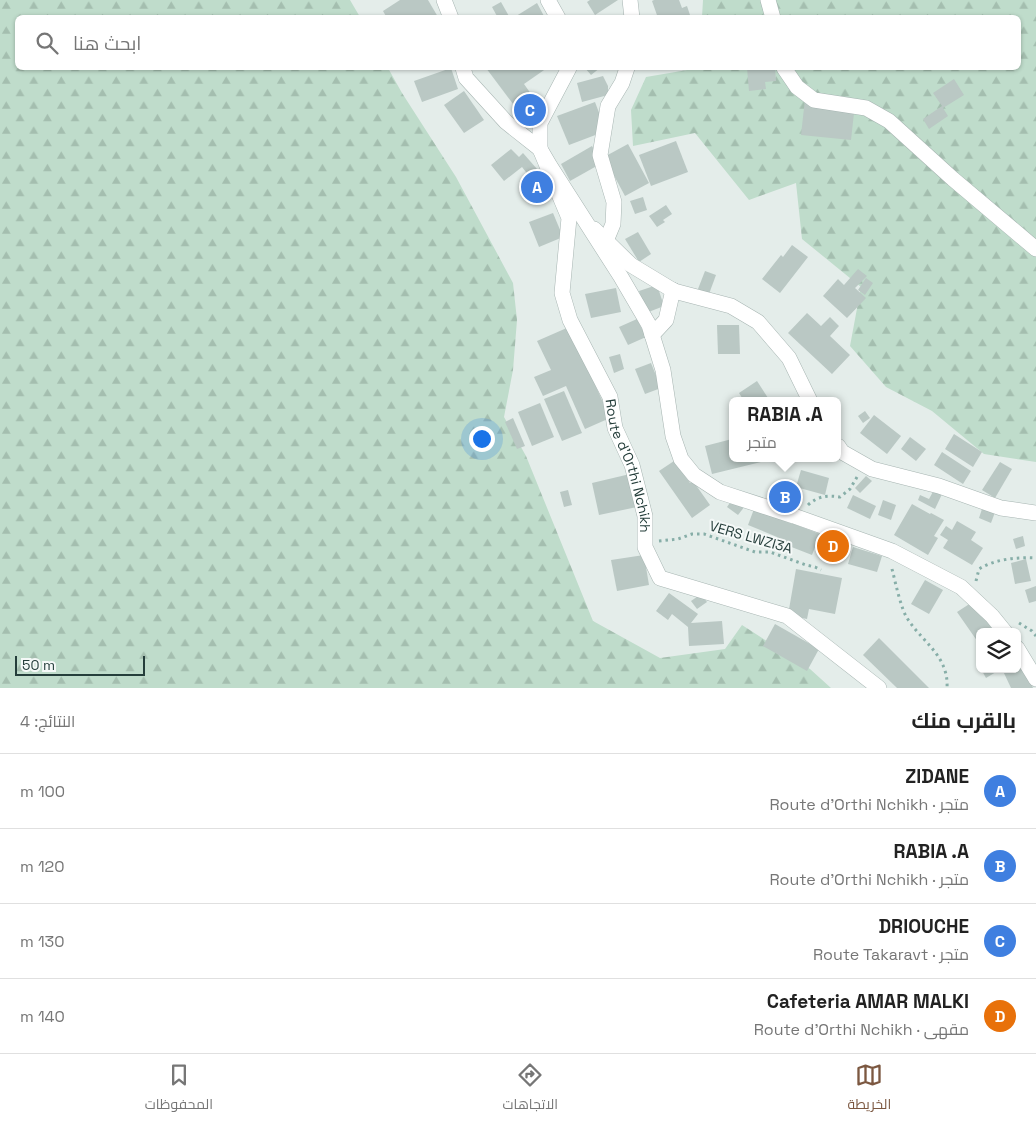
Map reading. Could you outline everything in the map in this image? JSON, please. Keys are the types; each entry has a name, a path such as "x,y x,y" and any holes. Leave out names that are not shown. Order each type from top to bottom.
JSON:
{"street":[{"path":"444,0 450,15"},
{"path":"548,0 556,15"},
{"path":"630,0 632,15"},
{"path":"768,0 772,15"},
{"path":"464,70 466,78 506,122 540,148 649,325 663,370 673,436 682,459 694,475 720,492 892,551 961,586 1002,628"},
{"path":"540,148 540,123 569,70"},
{"path":"606,241 613,224 614,202 600,155 608,106 622,83 626,70"},
{"path":"785,70 797,87 814,100 866,108 889,121 953,179 1036,249"},
{"name":"Route d'Orthi Nchikh","path":"540,148 570,218 562,292 570,320 610,397 615,428 632,465 644,516 645,547 660,578 787,616 879,688"},
{"path":"584,219 631,265 673,290 731,306 758,322 790,358 808,397"},
{"path":"652,334 666,320 673,290"},
{"path":"841,450 872,469 940,486 1001,508 1036,514"},
{"path":"1021,655 1036,679"}],"path":[{"path":"794,516 813,501 824,496 840,497 850,489 862,463"},
{"name":"VERS LWZI3A","path":"645,547 660,540 678,539 692,534 704,534 755,552 770,552 821,570"},
{"path":"892,551 893,573 906,617 940,658 946,671 947,688"},
{"path":"961,586 966,584 970,586 975,585 979,569 986,565 1000,560 1036,558"}],"green space":[{"path":"0,0 350,0 359,15 15,15 15,70 389,70 456,177 513,283 517,320 513,370 504,417 526,456 593,621 660,658 725,649 742,625 810,669 831,688 0,688"},
{"path":"703,0 1036,0 1036,462 984,454 932,411 886,387 850,346 861,287 802,239 796,183 749,200 695,133 633,146 631,110 646,77 687,70 1021,70 1021,15 702,15"}],"building":[{"path":"400,0 428,0 437,15 385,15 383,11"},
{"path":"590,0 618,0 595,15 587,2"},
{"path":"679,0 682,8 687,6 690,15 657,15 652,1"},
{"path":"501,2 508,15 496,15 492,7"},
{"path":"537,3 543,15 518,15"},
{"path":"445,70 452,70 458,89 422,102 414,81"},
{"path":"488,70 544,70 524,84 541,108 525,120"},
{"path":"587,70 597,70 591,75"},
{"path":"747,70 775,70 776,81 765,82 766,89 749,91"},
{"path":"603,76 608,86 608,95 582,102 577,83"},
{"path":"954,79 964,95 943,108 948,116 929,129 923,119 942,106 933,93"},
{"path":"464,91 484,120 464,133 444,105"},
{"path":"805,99 855,104 851,140 801,135"},
{"path":"595,102 606,131 569,145 557,116"},
{"path":"676,141 688,172 651,186 639,155"},
{"path":"628,144 649,183 625,196 604,157"},
{"path":"592,146 602,163 570,181 561,164"},
{"path":"511,149 519,157 523,153 537,169 529,176 522,167 504,181 491,165"},
{"path":"643,197 647,210 635,214 630,201"},
{"path":"666,205 672,214 657,227 649,216"},
{"path":"553,213 563,237 539,247 529,222"},
{"path":"638,232 651,254 639,262 625,239"},
{"path":"792,245 808,257 780,293 762,279 781,255 783,257"},
{"path":"858,269 867,276 855,288 866,298 847,318 823,296 838,279 844,285"},
{"path":"705,271 716,275 709,294 698,289"},
{"path":"866,278 873,283 865,295 858,290"},
{"path":"657,285 664,306 646,313 639,291"},
{"path":"616,288 621,312 591,318 585,294"},
{"path":"807,313 821,326 830,317 839,326 830,336 850,355 832,374 788,333"},
{"path":"637,319 646,337 628,345 619,327"},
{"path":"717,325 739,325 740,354 718,354"},
{"path":"569,327 610,418 585,429 566,386 543,396 534,377 551,370 537,341"},
{"path":"620,354 624,369 614,373 609,357"},
{"path":"651,363 661,388 645,394 635,369"},
{"path":"757,381 767,397 742,397 739,393"},
{"path":"564,391 582,433 562,441 544,399"},
{"path":"540,403 554,437 532,446 518,412"},
{"path":"865,411 870,418 863,423 858,416"},
{"path":"874,415 901,436 887,454 860,433"},
{"path":"513,418 525,446 517,449 505,422"},
{"path":"954,434 982,452 973,467 945,449"},
{"path":"910,437 926,449 916,461 901,449"},
{"path":"729,440 729,462 761,462 712,474 705,446"},
{"path":"942,452 971,471 963,484 934,465"},
{"path":"674,461 690,483 693,481 710,505 692,518 659,471"},
{"path":"1000,462 1012,469 995,498 982,490"},
{"path":"801,470 829,478 825,495 796,487"},
{"path":"630,474 637,507 599,515 592,483"},
{"path":"866,476 872,481 860,493 855,488"},
{"path":"935,488 943,492 935,509 918,500 920,495 929,499"},
{"path":"568,490 572,505 564,507 560,492"},
{"path":"853,495 876,506 870,519 847,508"},
{"path":"734,497 745,506 738,515 727,507"},
{"path":"883,500 896,505 891,520 878,515"},
{"path":"984,503 997,507 991,523 979,518"},
{"path":"912,504 944,520 934,536 938,538 928,555 894,535"},
{"path":"754,509 820,534 812,555 776,541 777,537 748,525"},
{"path":"957,521 976,532 971,540 983,548 972,565 943,548 948,540 940,535 946,526 952,530"},
{"path":"822,534 848,540 844,558 818,553"},
{"path":"1023,536 1025,546 1016,549 1013,539"},
{"path":"853,547 882,556 877,572 848,564"},
{"path":"644,555 649,585 617,591 611,560"},
{"path":"1026,559 1031,581 1015,584 1011,563"},
{"path":"796,569 842,578 835,614 809,609 807,619 788,615"},
{"path":"925,580 943,590 929,614 911,604"},
{"path":"1036,586 1036,601 1029,603 1025,590"},
{"path":"669,593 698,614 691,623 722,621 724,644 689,646 688,627 672,614 668,620 656,611"},
{"path":"701,594 707,602 697,609 691,601"},
{"path":"974,601 991,628 976,628 976,639 957,612"},
{"path":"775,624 819,649 807,671 763,646"},
{"path":"879,638 929,688 897,688 863,655"},
{"path":"1021,663 1033,688 1011,688 1004,673 1021,673"},
{"path":"983,673 994,673 986,678"}],"place":[{"name":"DRIOUCHE","path":"530,110"},
{"name":"ZIDANE","path":"537,187"},
{"name":"RABIA .A","path":"785,497"},
{"name":"Cafeteria AMAR MALKI","path":"833,546"}]}
